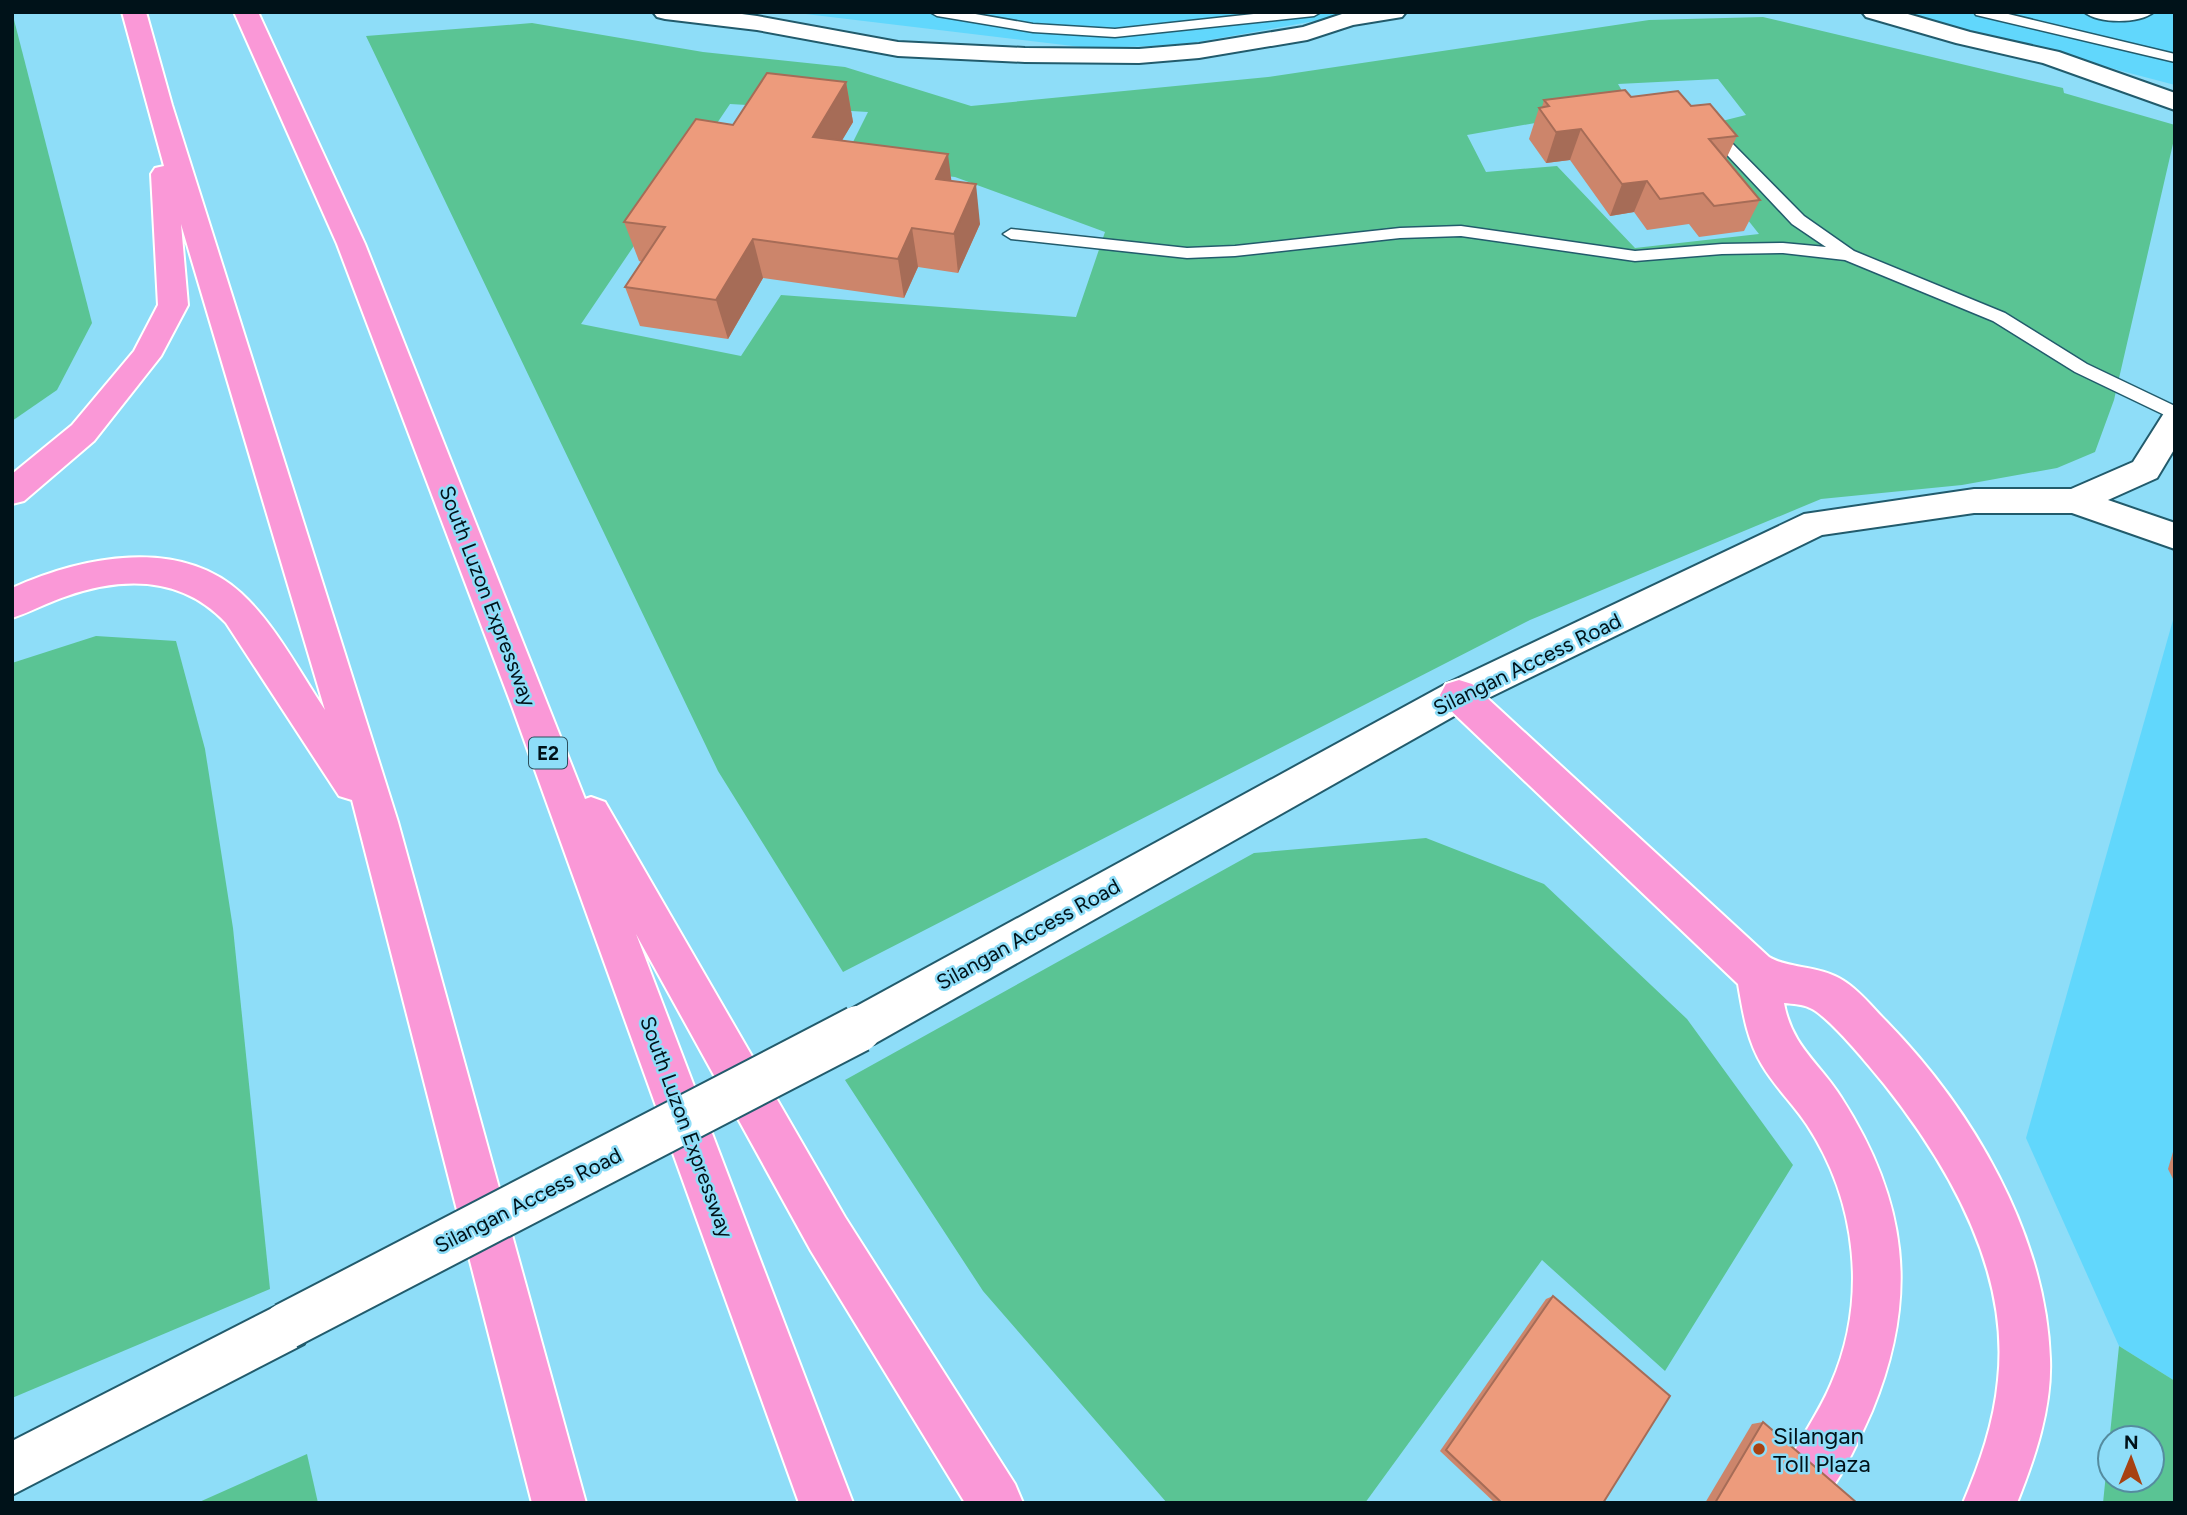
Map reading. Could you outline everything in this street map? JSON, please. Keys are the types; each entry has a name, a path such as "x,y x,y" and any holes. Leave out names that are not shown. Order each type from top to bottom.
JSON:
{"highway":[{"path":"134,12 159,105 378,822 559,1503"},
{"name":"South Luzon Expressway","path":"246,12 351,244 532,709 826,1503"},
{"path":"12,492 83,433 146,356 173,305 159,105"},
{"path":"12,604 68,580 125,571 171,576 203,585 229,604 257,637 378,822"},
{"path":"1459,695 1758,974 1828,993 1898,1063 1949,1135 1969,1170 2003,1245 2015,1281 2025,1358 2022,1399 2016,1429 2006,1465 1990,1503"},
{"path":"532,709 828,1234 996,1503"},
{"path":"1758,974 1772,1041 1828,1117 1846,1147 1862,1184 1874,1223 1878,1262 1877,1304 1867,1353 1850,1403 1810,1473"}],"street":[{"path":"665,12 757,23 898,49 1025,55 1139,56 1199,51 1307,33 1349,19 1394,12"},
{"path":"1874,12 1965,38 2050,57 2175,102"},
{"path":"2074,501 2145,470 2175,421"},
{"name":"Silangan Access Road","path":"12,1469 858,1029 1459,695 1816,523 1974,501 2074,501"},
{"path":"2074,501 2175,536"}],"lane":[{"path":"937,12 1033,28 1115,33 1314,12"},
{"path":"1981,12 2175,58"},
{"path":"2091,12 2123,17 2147,12"},
{"path":"1720,139 1798,220 1849,255 1999,317 2081,368 2175,414"},
{"path":"1011,234 1187,253 1235,251 1400,233 1461,231 1635,256 1722,248 1783,248 1849,255"}],"shaded area":[{"path":"789,12 1365,12 1181,45 1090,48"},
{"path":"1890,12 2175,12 2175,85 2042,50"},
{"path":"2175,613 2175,1381 2119,1346 2026,1138"}],"green space":[{"path":"12,12 92,323 57,390 12,421"},
{"path":"1763,17 2063,88 2064,93 2175,125 2175,135 2114,400 2095,452 2057,468 1962,485 1821,499 1530,620 843,972 718,771 366,36 532,23 703,52 845,67 971,106 1268,77 1649,20","holes":["1718,79 1746,115 1698,127 1736,171 1713,176 1759,234 1635,248 1557,166 1486,172 1467,135 1631,106 1618,84","730,104 868,112 842,164 955,177 1105,232 1076,317 781,295 741,356 581,324"]},
{"path":"96,636 176,641 205,749 233,928 270,1289 12,1398 12,663"},
{"path":"1426,838 1544,884 1687,1019 1793,1165 1665,1371 1542,1260 1365,1503 1167,1503 983,1291 845,1080 1254,853"},
{"path":"2119,1346 2175,1381 2175,1503 2103,1503 2104,1494 2166,1494 2166,1424 2111,1424"},
{"path":"307,1454 318,1503 197,1503"}],"building":[{"path":"767,73 846,82 813,137 948,154 936,179 976,184 954,234 912,228 898,259 753,239 716,300 625,287 665,227 624,222 696,119 733,125"},
{"path":"1625,90 1631,97 1678,91 1691,106 1710,104 1737,136 1709,139 1760,200 1714,206 1703,193 1660,199 1647,181 1622,184 1581,129 1556,132 1539,108 1549,106 1544,100"},
{"path":"1553,1296 1670,1396 1603,1503 1502,1503 1446,1450"},
{"name":"Silangan Toll Plaza","path":"1763,1422 1857,1503 1715,1503"}],"place":[{"name":"Silangan Toll Plaza","path":"1759,1449"}]}
